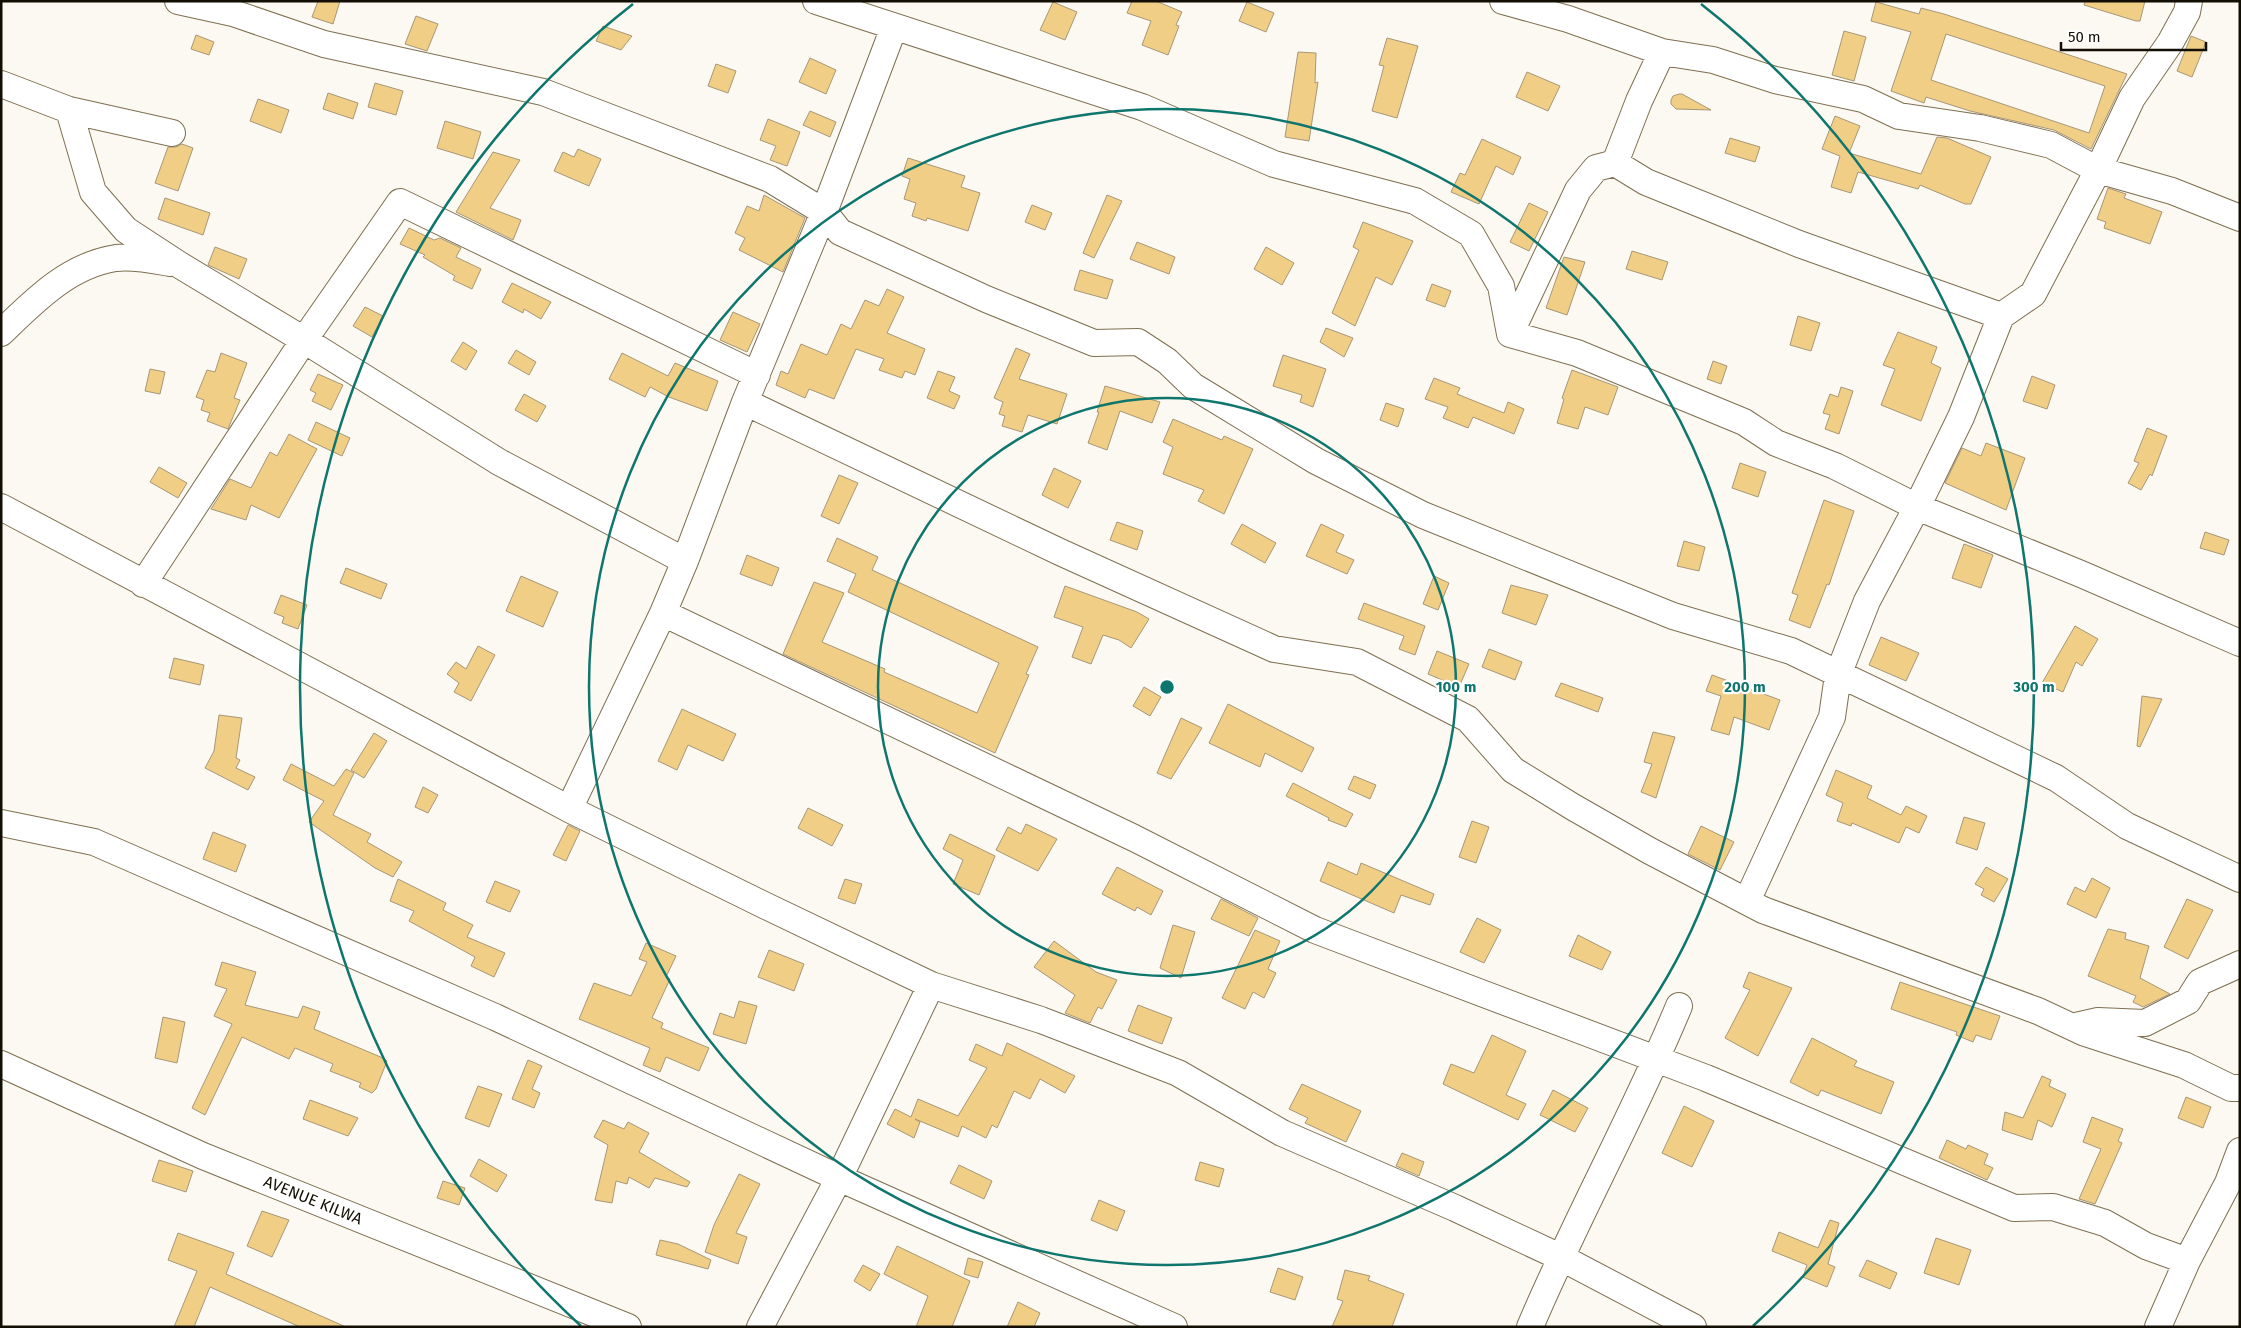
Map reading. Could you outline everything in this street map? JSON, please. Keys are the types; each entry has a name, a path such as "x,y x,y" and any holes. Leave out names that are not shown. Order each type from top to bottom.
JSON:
{"street":[{"path":"178,1 233,13 324,44 543,92 770,179 824,212 840,232 995,302 1094,343 1138,342 1167,361 1193,386 1316,461 1423,515 1667,614 1791,652 2056,778 2127,826 2240,880"},
{"path":"816,1 1142,107 1274,164 1415,201 1471,234 1501,286 1510,334"},
{"path":"1503,1 1568,19 1662,52 1713,60 1776,80 1863,98 1899,116 1964,125 2051,145 2098,170 2172,190 2240,218"},
{"path":"1747,901 1832,717 1838,675 1867,601 1917,507 1961,417 2001,316 2033,294 2098,170 2132,98 2170,43 2187,12 2189,1"},
{"path":"569,809 663,613 685,562 745,402 824,212 894,27"},
{"path":"1616,163 1639,101 1662,52"},
{"path":"1,84 69,110 172,133"},
{"path":"69,110 93,192 126,230 499,462 685,562"},
{"path":"1510,334 1560,224 1578,190 1596,168 1616,163 1646,182 1790,240 1871,271 1987,309 2001,316"},
{"path":"143,584 304,340 400,202 757,375"},
{"path":"1,333 39,297 86,265 117,258 143,258 178,264"},
{"path":"1510,334 1577,353 1744,422 1776,443 1835,466 1917,507 2081,574 2240,643"},
{"path":"745,402 1060,552 1274,650 1357,662 1468,719 1513,770 1551,794 1650,851 1764,910 2038,1011 2070,1027 2184,1065 2230,1088 2240,1088"},
{"path":"1,507 569,809 931,985 1041,1020 1178,1073 1282,1133 1455,1208 1560,1257 1693,1327"},
{"path":"663,613 1134,838 1315,930 1715,1082 2014,1208 2053,1207 2105,1223 2146,1246 2187,1261"},
{"path":"1,823 94,842 495,1017 839,1178 1174,1327"},
{"path":"2070,1027 2098,1021 2145,1023 2188,1001 2200,982 2240,964"},
{"path":"760,1327 839,1178 931,985"},
{"path":"1530,1327 1560,1257 1656,1061 1679,1006"},
{"name":"AVENUE KILWA","path":"1,1064 203,1156 628,1327"},
{"path":"2158,1327 2187,1261 2228,1183 2240,1151"}],"building":[{"path":"318,1 340,1 333,24 312,17"},
{"path":"1132,1 1156,1 1182,12 1176,25 1179,26 1168,55 1142,45 1151,21 1127,13"},
{"path":"2085,1 2145,1 2140,21 2136,21 2084,5"},
{"path":"1053,2 1077,12 1065,40 1040,30"},
{"path":"1247,2 1274,13 1266,32 1239,21"},
{"path":"1876,2 1919,14 1921,8 2127,74 2091,149 2054,130 1970,111 1926,97 1924,103 1891,91 1911,32 1871,21","holes":["1946,34 2105,86 2089,133 1931,80"]},
{"path":"416,16 438,24 427,51 405,44"},
{"path":"603,26 632,36 621,50 596,41"},
{"path":"1844,31 1866,37 1854,81 1832,75"},
{"path":"196,35 214,42 209,55 191,49"},
{"path":"2191,36 2206,42 2192,77 2177,71"},
{"path":"1387,38 1418,46 1397,118 1372,111 1384,66 1379,65"},
{"path":"1298,52 1316,53 1315,83 1318,82 1309,141 1285,137"},
{"path":"810,58 836,70 826,94 799,82"},
{"path":"716,64 736,71 728,93 708,86"},
{"path":"1527,72 1560,86 1548,111 1516,97"},
{"path":"375,83 403,91 396,115 368,107"},
{"path":"328,93 358,103 353,119 323,109"},
{"path":"1679,94 1711,110 1676,109 1671,104 1671,100 1673,96"},
{"path":"258,99 289,110 281,133 250,121"},
{"path":"810,111 836,122 830,137 803,125"},
{"path":"1835,116 1860,126 1849,153 1921,174 1937,137 1947,138 1991,157 1971,204 1965,204 1920,185 1918,189 1858,172 1851,193 1831,187 1840,156 1822,149"},
{"path":"768,119 800,132 787,166 770,160 776,146 760,140"},
{"path":"445,121 481,132 473,159 437,148"},
{"path":"1730,138 1760,147 1755,162 1725,153"},
{"path":"1482,139 1521,157 1513,175 1496,166 1479,204 1451,192 1460,173 1465,175"},
{"path":"182,144 193,148 178,191 155,183 168,147 176,147"},
{"path":"578,149 601,159 589,186 554,171 563,152 574,157"},
{"path":"493,152 520,160 490,208 521,220 513,240 456,212"},
{"path":"908,158 965,176 961,187 980,193 968,231 927,218 926,221 912,216 916,203 904,199 910,179 902,176"},
{"path":"2108,188 2126,194 2124,198 2162,212 2150,244 2104,228 2106,222 2097,219"},
{"path":"764,195 805,218 783,272 739,250 745,238 735,233 747,206 759,211"},
{"path":"1107,195 1122,201 1094,258 1083,253"},
{"path":"165,198 210,213 203,235 158,219"},
{"path":"1529,203 1548,212 1529,251 1510,242"},
{"path":"1032,205 1052,213 1045,230 1025,222"},
{"path":"1363,222 1413,241 1392,285 1376,277 1355,326 1332,313 1359,250 1353,247"},
{"path":"409,228 434,240 440,238 461,248 456,257 481,269 472,289 453,280 455,276 423,257 425,255 400,244"},
{"path":"1137,242 1175,257 1169,274 1130,259"},
{"path":"215,247 247,259 239,279 208,265"},
{"path":"1266,247 1294,263 1282,285 1254,269"},
{"path":"1632,251 1668,262 1662,280 1626,269"},
{"path":"1564,257 1585,262 1567,315 1546,308"},
{"path":"1080,270 1113,280 1107,299 1074,290"},
{"path":"512,283 551,302 541,319 524,309 523,313 502,302"},
{"path":"1432,284 1451,291 1445,307 1426,300"},
{"path":"887,289 904,297 887,333 925,349 915,375 905,371 902,378 879,370 884,359 856,349 834,399 809,389 805,398 776,385 781,371 788,374 801,344 827,355 841,324 851,329 865,300 879,306"},
{"path":"365,307 383,316 372,337 353,326"},
{"path":"733,312 760,324 747,352 720,340"},
{"path":"1798,316 1820,323 1811,351 1790,345"},
{"path":"1326,328 1353,338 1344,357 1320,342"},
{"path":"1898,332 1937,347 1931,363 1941,368 1921,421 1881,405 1895,369 1883,365"},
{"path":"463,342 477,351 466,370 451,361"},
{"path":"1016,348 1030,354 1019,379 1067,394 1057,424 1028,415 1022,432 1002,426 1005,416 999,414 1003,402 994,398"},
{"path":"516,350 536,362 529,375 508,363"},
{"path":"221,353 247,363 234,398 240,400 228,429 207,421 210,413 201,410 204,400 196,397 207,370 215,372"},
{"path":"622,353 668,376 675,363 718,381 707,411 669,397 650,387 645,397 609,379"},
{"path":"1283,355 1326,369 1313,407 1300,402 1302,395 1273,386"},
{"path":"1713,361 1727,366 1721,384 1707,379"},
{"path":"150,369 165,372 160,394 145,391"},
{"path":"1572,370 1618,387 1608,415 1585,407 1578,429 1557,423 1564,399 1562,398"},
{"path":"938,371 955,377 949,391 960,396 954,409 927,398"},
{"path":"318,374 343,385 331,410 312,401 316,393 310,390"},
{"path":"2032,376 2055,385 2047,409 2023,401"},
{"path":"1434,378 1460,388 1457,394 1504,413 1508,402 1524,409 1514,434 1473,417 1468,428 1443,418 1448,407 1425,399"},
{"path":"1105,386 1160,402 1152,423 1120,411 1107,450 1088,443 1099,412 1097,412"},
{"path":"1841,387 1853,391 1839,434 1825,429 1830,415 1823,413 1830,394 1838,397"},
{"path":"524,394 546,406 537,422 515,410"},
{"path":"1386,403 1404,409 1398,427 1380,420"},
{"path":"1173,419 1222,440 1224,436 1253,449 1224,514 1198,501 1204,490 1163,474 1173,447 1163,442"},
{"path":"316,422 350,438 342,456 308,440"},
{"path":"2147,428 2167,436 2152,476 2150,474 2141,490 2128,483 2139,463 2134,461"},
{"path":"289,434 317,449 279,518 251,505 246,520 211,509 230,479 251,488 270,452 277,456"},
{"path":"1986,443 2025,458 2006,510 1945,483 1962,448 1981,456"},
{"path":"1740,463 1766,472 1758,497 1732,488"},
{"path":"159,467 187,483 178,498 150,482"},
{"path":"1054,468 1081,481 1068,508 1042,495"},
{"path":"839,475 858,483 839,524 821,516"},
{"path":"1824,500 1854,511 1829,585 1827,584 1810,628 1789,620 1798,595 1792,593"},
{"path":"1117,522 1143,531 1137,550 1110,540"},
{"path":"1242,524 1276,543 1265,563 1231,544"},
{"path":"1321,524 1344,535 1336,552 1354,560 1347,574 1306,556"},
{"path":"2205,532 2229,540 2224,555 2200,548"},
{"path":"837,538 878,557 872,570 1038,647 1026,674 1029,675 995,753 783,654 814,582 844,593 822,642 885,669 884,672 977,713 999,663 848,592 856,574 827,561"},
{"path":"1684,541 1705,547 1699,571 1677,566"},
{"path":"1964,544 1993,555 1981,588 1952,578"},
{"path":"747,555 779,568 772,586 740,574"},
{"path":"346,568 387,584 381,599 340,583"},
{"path":"521,576 558,592 543,627 506,611"},
{"path":"1434,576 1449,583 1438,610 1423,604"},
{"path":"1511,585 1548,595 1536,625 1502,613"},
{"path":"1065,586 1137,612 1149,619 1131,648 1119,640 1103,635 1091,664 1072,657 1083,627 1054,617"},
{"path":"281,595 307,605 298,629 282,623 284,617 274,613"},
{"path":"1364,603 1425,626 1415,655 1399,649 1404,636 1358,619"},
{"path":"2075,626 2098,639 2082,666 2076,662 2063,692 2042,683"},
{"path":"1881,637 1919,653 1906,681 1869,665"},
{"path":"478,646 495,655 471,701 454,692 459,683 447,674 456,662 466,669"},
{"path":"1489,649 1522,662 1515,680 1482,667"},
{"path":"1437,651 1469,664 1459,687 1428,674"},
{"path":"174,658 204,665 200,685 169,678"},
{"path":"1712,675 1780,700 1769,730 1734,717 1729,735 1711,730 1721,696 1706,691"},
{"path":"1561,683 1603,698 1598,712 1555,696"},
{"path":"1144,687 1161,697 1150,716 1133,706"},
{"path":"2142,696 2162,699 2140,747 2137,746"},
{"path":"1228,704 1314,748 1302,772 1265,753 1260,767 1209,743"},
{"path":"682,709 736,734 723,761 688,745 677,770 658,761"},
{"path":"219,715 242,718 236,758 240,760 236,768 255,777 248,790 205,768 214,751"},
{"path":"1181,718 1202,728 1171,779 1157,773"},
{"path":"1653,732 1675,737 1656,798 1641,792 1652,764 1644,762"},
{"path":"374,733 387,741 364,778 351,770"},
{"path":"291,764 334,786 346,769 354,773 333,815 371,834 367,842 402,862 393,877 375,868 309,822 324,801 283,780"},
{"path":"1836,770 1872,786 1867,798 1901,815 1906,806 1927,816 1919,833 1906,827 1899,843 1852,823 1851,826 1837,821 1843,803 1826,795"},
{"path":"1354,776 1376,785 1370,799 1348,789"},
{"path":"1293,783 1353,814 1346,827 1328,820 1329,818 1286,796"},
{"path":"423,787 438,795 428,813 415,807"},
{"path":"808,808 843,825 832,846 798,828"},
{"path":"1964,817 1985,823 1977,850 1956,843"},
{"path":"1472,821 1489,827 1476,863 1459,857"},
{"path":"1026,824 1057,839 1038,871 996,850 1008,827 1021,834"},
{"path":"568,825 580,831 566,861 553,855"},
{"path":"1701,826 1734,842 1720,870 1688,854"},
{"path":"213,832 246,845 236,872 203,859"},
{"path":"950,834 995,856 979,895 953,884 963,860 943,849"},
{"path":"1328,862 1357,875 1361,863 1434,894 1430,905 1401,895 1394,913 1320,881"},
{"path":"1117,867 1163,891 1151,915 1137,907 1135,911 1102,894"},
{"path":"1986,867 2008,879 1994,902 1981,895 1984,889 1975,884"},
{"path":"2092,878 2110,888 2096,918 2067,904 2075,887 2085,892"},
{"path":"398,879 446,903 443,910 473,925 467,937 505,953 494,977 471,966 475,957 409,921 414,911 390,901"},
{"path":"845,879 862,884 855,904 838,898"},
{"path":"495,881 520,891 510,912 486,902"},
{"path":"1221,899 1258,918 1249,936 1211,919"},
{"path":"2187,899 2213,910 2188,959 2164,947"},
{"path":"1477,918 1501,930 1484,963 1460,952"},
{"path":"1173,925 1195,932 1181,978 1160,968"},
{"path":"2108,929 2126,933 2125,939 2149,946 2140,978 2170,994 2143,1007 2133,1002 2136,996 2088,976"},
{"path":"1255,930 1280,941 1268,969 1276,973 1264,998 1253,992 1245,1009 1222,998"},
{"path":"1578,935 1611,952 1602,970 1569,956"},
{"path":"1054,941 1096,972 1117,980 1102,1009 1098,1007 1090,1023 1065,1013 1075,995 1034,967"},
{"path":"646,943 676,956 666,977 670,979 652,1018 663,1023 661,1028 709,1048 699,1071 666,1057 660,1072 643,1065 650,1048 579,1019 594,983 631,996 647,962 639,959"},
{"path":"769,950 804,964 794,991 758,977"},
{"path":"222,962 256,972 245,1005 298,1018 303,1006 320,1012 314,1029 387,1061 376,1089 372,1093 359,1087 361,1083 330,1071 333,1064 295,1048 289,1059 242,1037 205,1115 192,1108 232,1024 214,1016 227,989 215,985"},
{"path":"1749,972 1792,988 1758,1056 1725,1038 1750,990 1743,987"},
{"path":"1900,982 2000,1016 1991,1040 1976,1035 1973,1042 1956,1035 1957,1032 1891,1009"},
{"path":"739,1001 757,1006 746,1044 713,1034 720,1013 734,1018"},
{"path":"1138,1005 1172,1018 1162,1044 1128,1031"},
{"path":"163,1017 185,1022 177,1063 155,1058"},
{"path":"1492,1035 1526,1051 1506,1095 1526,1104 1518,1120 1443,1084 1451,1064 1474,1073"},
{"path":"1812,1038 1857,1061 1854,1066 1894,1082 1881,1114 1821,1090 1818,1096 1790,1082"},
{"path":"1007,1043 1075,1076 1065,1093 1040,1079 1030,1099 1014,1091 997,1128 992,1125 986,1138 962,1126 958,1137 915,1119 920,1122 914,1138 887,1124 895,1109 911,1117 918,1099 958,1116 987,1068 969,1060 976,1044 1002,1056"},
{"path":"528,1060 542,1066 532,1089 540,1093 534,1108 512,1099"},
{"path":"2042,1076 2051,1080 2049,1086 2066,1094 2052,1127 2038,1120 2032,1140 2002,1130 2005,1112 2023,1118"},
{"path":"1302,1084 1361,1111 1346,1142 1305,1123 1308,1118 1289,1109"},
{"path":"478,1086 502,1094 489,1127 465,1118"},
{"path":"1553,1090 1588,1108 1575,1132 1540,1115"},
{"path":"2186,1097 2211,1107 2203,1128 2178,1118"},
{"path":"310,1100 358,1118 348,1136 303,1119"},
{"path":"1684,1106 1714,1121 1692,1167 1662,1153"},
{"path":"2092,1117 2123,1129 2118,1141 2122,1143 2095,1204 2079,1199 2101,1149 2083,1142"},
{"path":"603,1120 624,1129 628,1122 649,1133 639,1152 690,1182 687,1187 655,1178 649,1188 629,1177 627,1184 616,1181 612,1203 595,1200 608,1145 594,1137"},
{"path":"1947,1140 1966,1149 1968,1145 1988,1154 1984,1164 1993,1168 1987,1180 1939,1158"},
{"path":"1402,1153 1424,1162 1419,1176 1396,1166"},
{"path":"479,1159 507,1175 497,1192 470,1176"},
{"path":"159,1160 193,1171 186,1192 152,1181"},
{"path":"1200,1162 1224,1169 1219,1187 1195,1180"},
{"path":"959,1165 992,1181 984,1199 950,1183"},
{"path":"739,1174 760,1184 736,1233 747,1237 738,1264 705,1252 714,1225"},
{"path":"443,1181 465,1188 459,1205 437,1198"},
{"path":"1099,1200 1125,1211 1117,1231 1091,1220"},
{"path":"262,1211 289,1220 272,1257 247,1246"},
{"path":"1830,1220 1839,1223 1828,1264 1835,1267 1827,1287 1803,1277 1807,1265 1772,1251 1779,1232 1818,1248"},
{"path":"178,1233 234,1253 226,1274 346,1327 300,1327 210,1287 194,1327 174,1327 197,1271 168,1260"},
{"path":"1936,1238 1971,1250 1959,1285 1924,1273"},
{"path":"660,1240 678,1244 711,1260 708,1269 656,1255"},
{"path":"897,1246 970,1281 952,1327 916,1327 928,1296 884,1274"},
{"path":"968,1258 983,1262 978,1278 964,1274"},
{"path":"1867,1260 1897,1273 1890,1289 1859,1276"},
{"path":"863,1265 880,1274 870,1291 854,1281"},
{"path":"1278,1268 1303,1277 1295,1300 1270,1292"},
{"path":"1345,1270 1370,1276 1368,1280 1404,1294 1392,1327 1332,1327 1343,1301 1337,1299"},
{"path":"1018,1302 1040,1313 1034,1327 1007,1327"}]}
